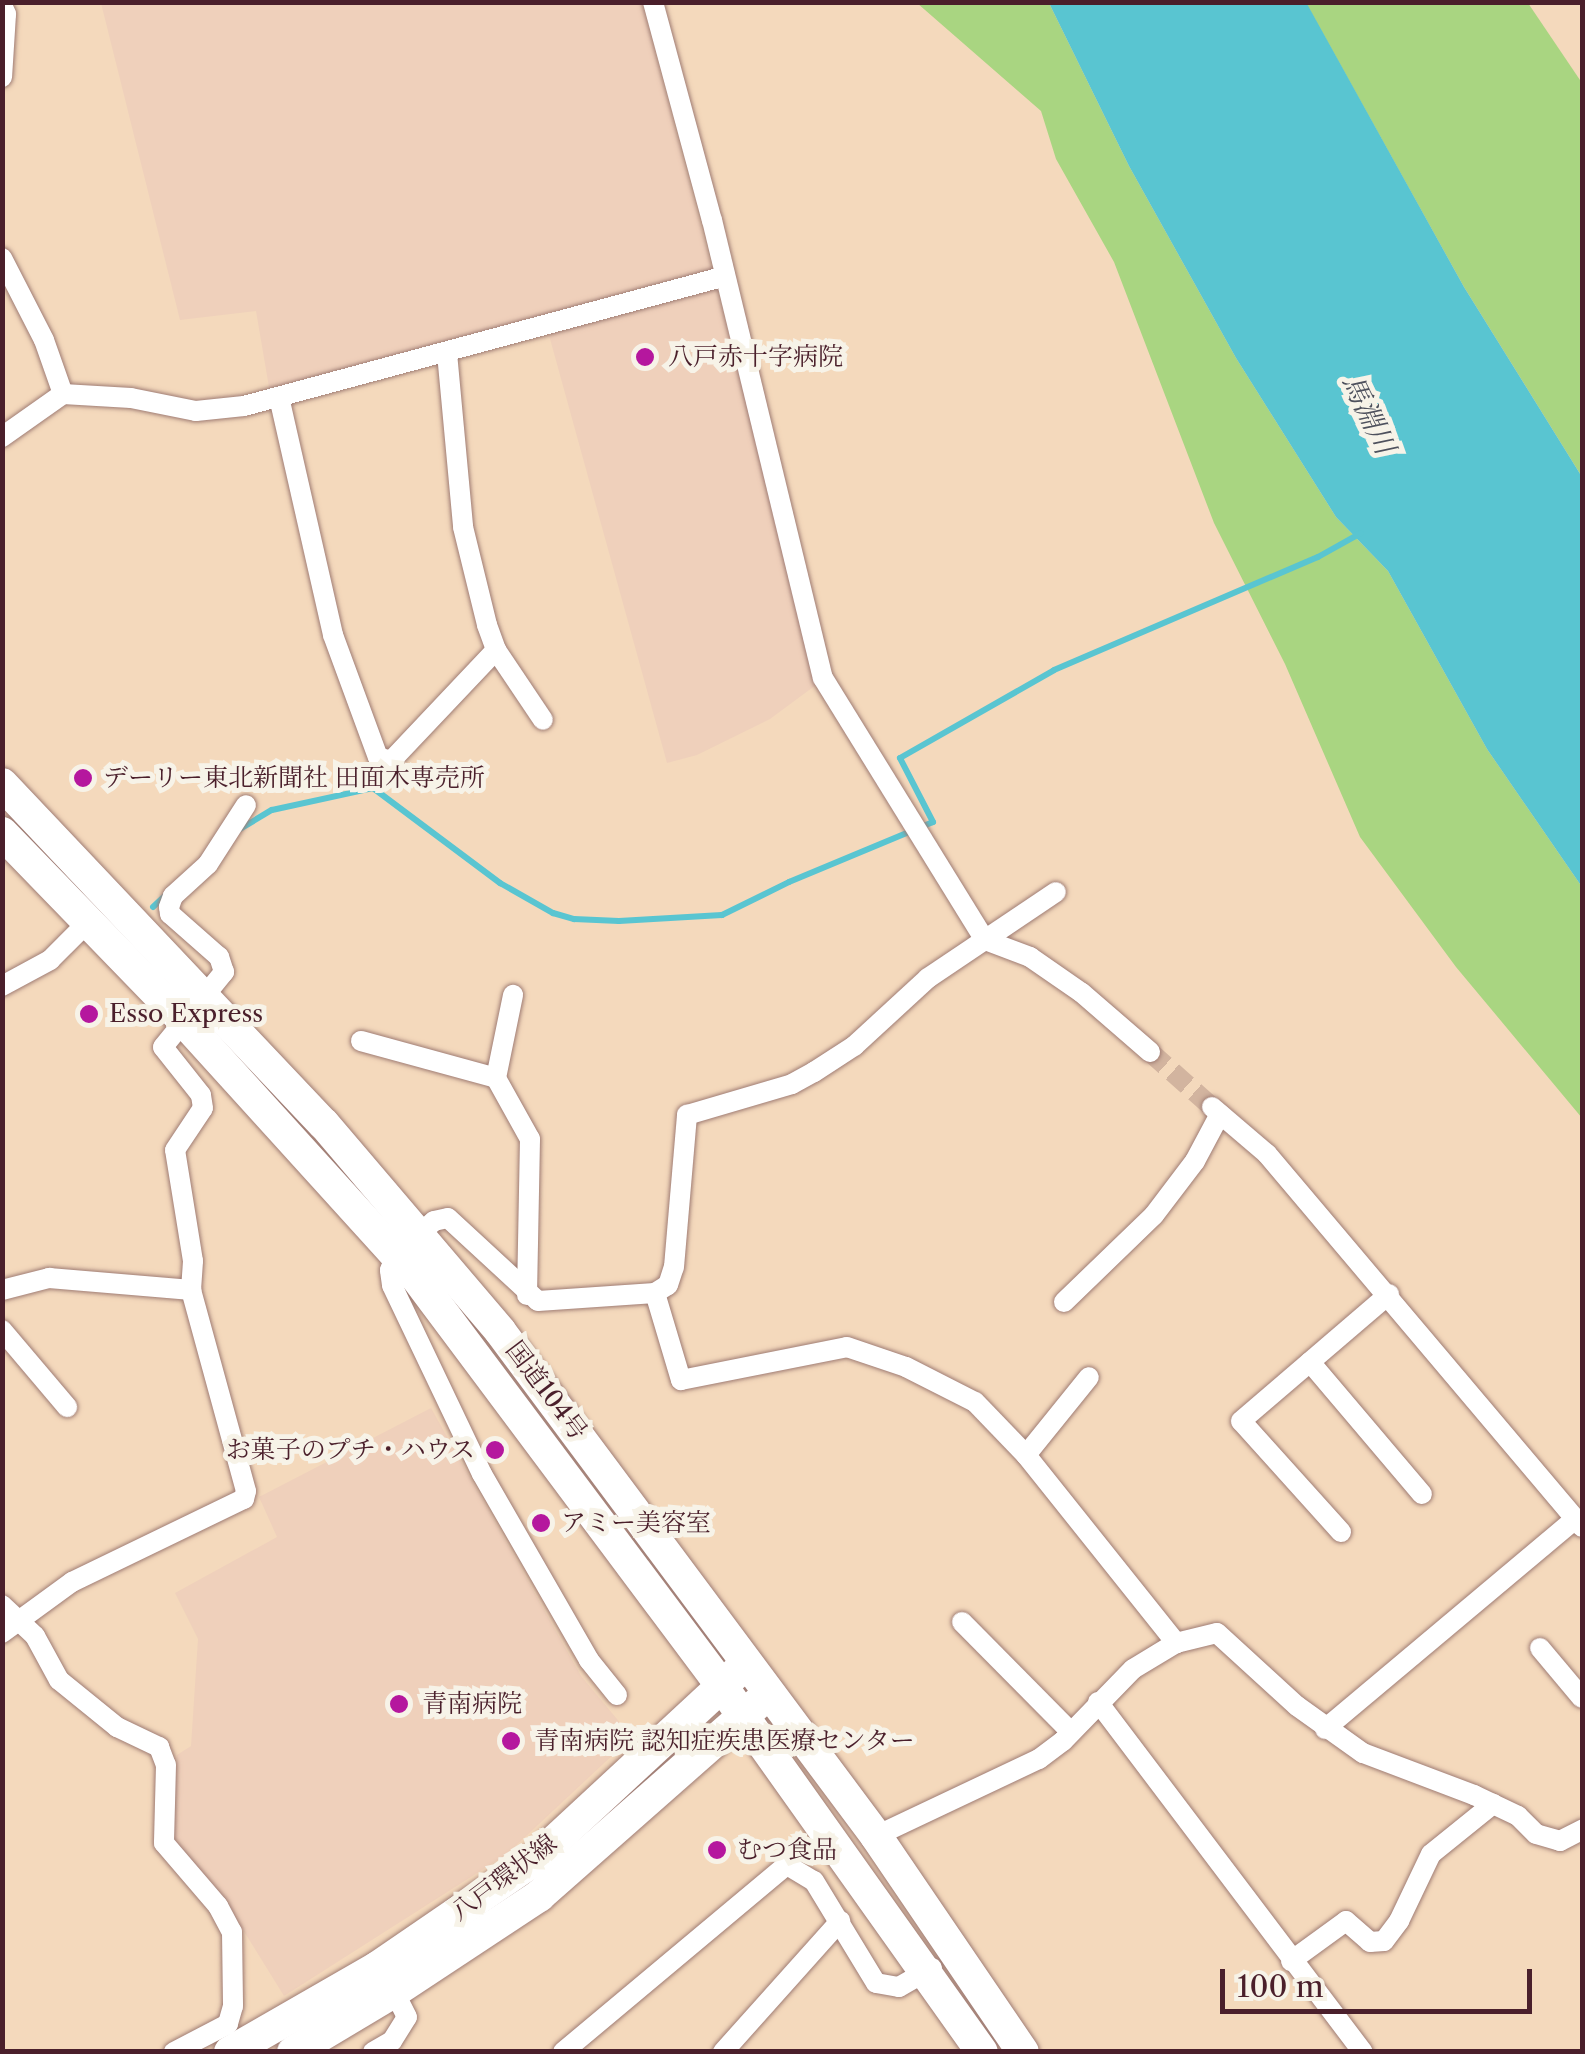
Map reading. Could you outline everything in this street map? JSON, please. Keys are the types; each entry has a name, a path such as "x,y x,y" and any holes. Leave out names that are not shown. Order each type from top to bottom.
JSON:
{"main road":[{"name":"国道104号","path":"2,784 193,1008 486,1365 742,1714 982,2052"},
{"name":"国道104号","path":"2,832 86,924 193,1008 420,1231 500,1330 876,1836 1023,2052"},
{"name":"八戸環状線","path":"293,2052 532,1861 746,1663"},
{"name":"八戸環状線","path":"230,2052 387,1980 539,1896 768,1694"}],"street":[{"path":"654,2 822,678 986,940 1030,957 1082,993 1150,1052"},
{"path":"2,5 2,77"},
{"path":"2,258 44,340 63,394"},
{"path":"2,437 63,394 132,398 196,410 279,397 725,276"},
{"path":"447,353 463,526 496,650 543,720"},
{"path":"279,397 333,635 378,757 391,762 496,650"},
{"path":"174,2052 228,2024 234,1976 232,1932 218,1906 164,1843 166,1765 159,1747 116,1727 59,1680 35,1636 7,1620 72,1582 244,1499 246,1491 226,1427 215,1366 191,1290 193,1261 176,1150 204,1108 202,1095 162,1046 221,980 222,964 170,914 169,907 173,896 218,852 246,805"},
{"path":"617,1695 589,1660 482,1474 392,1284 390,1270 396,1255 437,1218 448,1218 538,1302 655,1293 668,1285 674,1266 687,1115 792,1084 814,1072 854,1046 928,978 1056,892"},
{"path":"2,986 50,960 86,924"},
{"path":"513,995 496,1078 530,1139 528,1295"},
{"path":"361,1041 496,1078"},
{"path":"1064,1302 1154,1215 1195,1160 1216,1110 1268,1154 1579,1523 1325,1728"},
{"path":"2,1290 49,1278 191,1290"},
{"path":"655,1293 680,1380 847,1347 906,1367 976,1402 1026,1455 1176,1643"},
{"path":"1340,1532 1242,1421 1389,1294"},
{"path":"2,1330 67,1407"},
{"path":"1310,1362 1422,1494"},
{"path":"1026,1455 1089,1378"},
{"path":"962,1622 1071,1732"},
{"path":"876,1836 1039,1759 1133,1669 1176,1643 1216,1633 1325,1728 1364,1753 1493,1804 1518,1816 1536,1834 1560,1841 1582,1830"},
{"path":"1540,1648 1582,1698"},
{"path":"1098,1702 1363,2052"},
{"path":"1291,1961 1346,1921 1370,1942 1384,1941 1431,1854 1493,1804"},
{"path":"564,2052 786,1865 814,1881 876,1983 899,1987 955,1953"},
{"path":"723,2052 840,1921"},
{"path":"373,2052 392,2042 404,2028 404,2006 387,1980"}],"shaded area":[{"name":"八戸赤十字病院","path":"101,3 642,3 820,682 770,719 697,755 667,763 544,317 270,393 256,311 180,320"},
{"name":"青南病院","path":"431,1408 581,1676 632,1737 507,1854 284,1996 224,1899 193,1870 174,1838 177,1755 191,1746 198,1639 175,1593 277,1537 259,1497"}],"green space":[{"path":"917,3 1049,3 1129,166 1236,358 1336,517 1388,571 1487,749 1582,887 1582,1118 1456,967 1360,837 1285,664 1214,523 1114,262 1056,159 1041,111"},
{"path":"1306,3 1528,3 1582,83 1582,477 1464,287"}],"water":[{"name":"馬淵川","path":"1306,2 1464,287 1582,477 1582,887 1487,749 1388,571 1336,517 1236,358 1129,166 1049,3"}],"waterway":[{"path":"240,829 272,810 373,788 500,883 553,913 574,919 619,921 722,915 789,882 933,822 900,758 1054,670 1318,557 1361,533"},
{"path":"153,907 167,894"}],"tunnel":[{"path":"1150,1052 1212,1107"}],"place":[{"name":"八戸赤十字病院","path":"645,357"},
{"name":"デーリー東北新聞社 田面木専売所","path":"83,778"},
{"name":"Esso Express","path":"89,1014"},
{"name":"お菓子のプチ・ハウス","path":"495,1450"},
{"name":"アミー美容室","path":"541,1523"},
{"name":"青南病院","path":"399,1704"},
{"name":"青南病院 認知症疾患医療センター","path":"511,1741"},
{"name":"むつ食品","path":"717,1850"}]}
